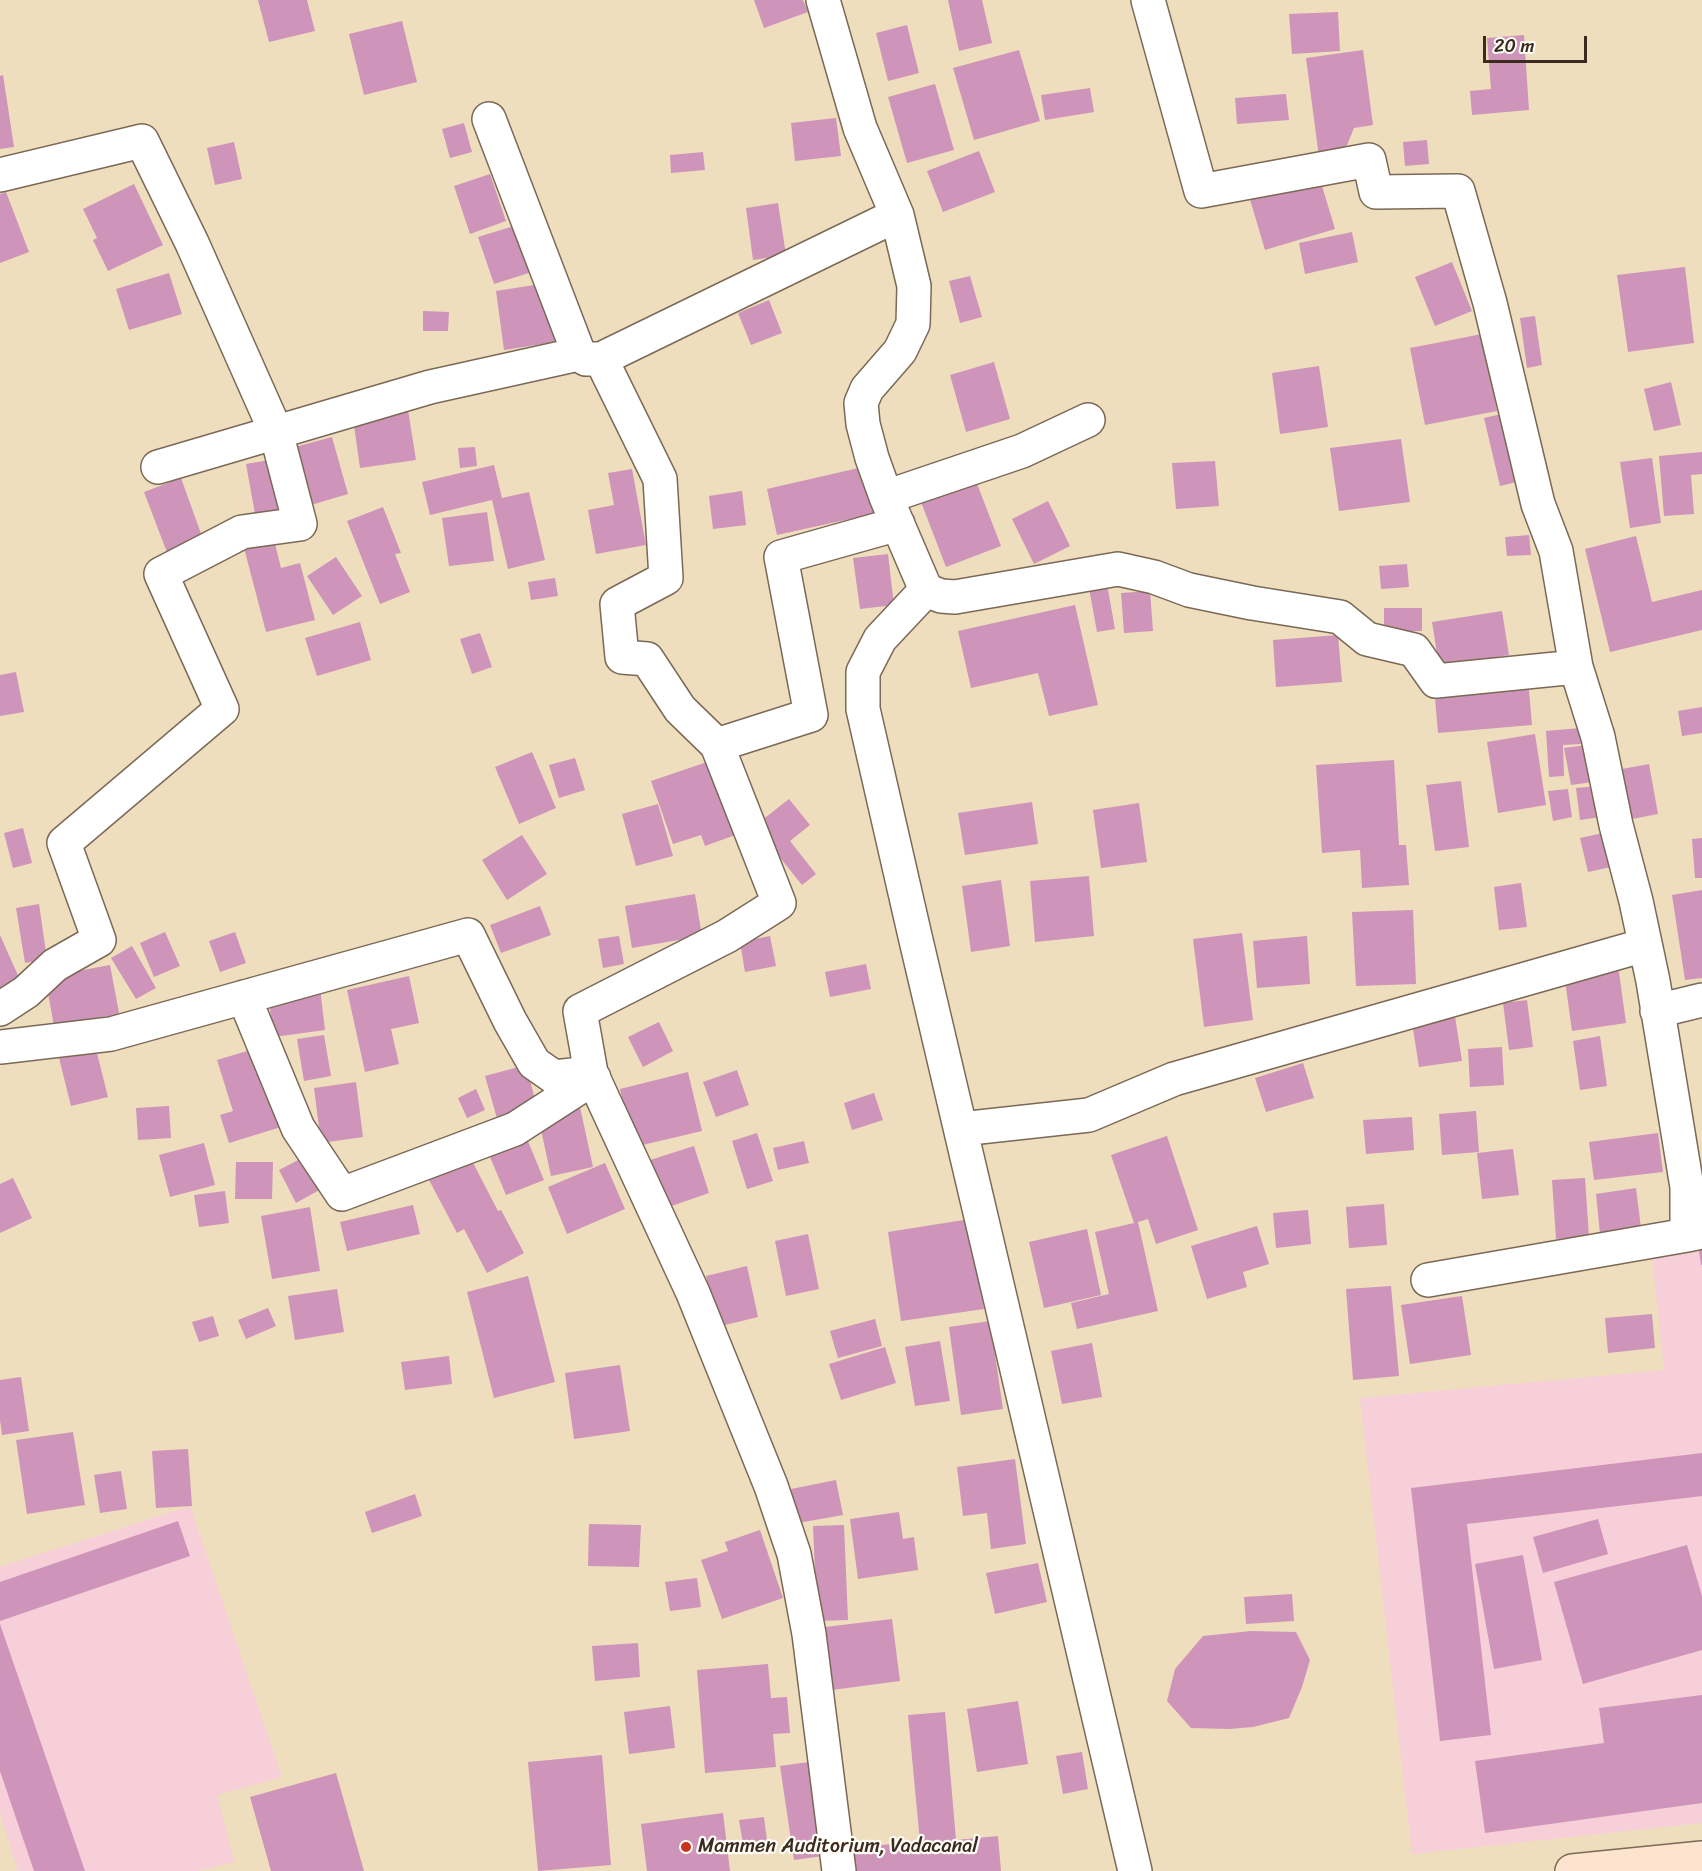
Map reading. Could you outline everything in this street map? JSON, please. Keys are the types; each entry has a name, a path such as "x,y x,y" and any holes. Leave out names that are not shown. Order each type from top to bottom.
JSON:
{"main road":[{"path":"1572,1871 1702,1858"}],"street":[{"path":"825,0 860,128 897,215 914,286 913,324 900,351 867,389 861,403 863,424 872,458 926,590 941,596 954,597 1118,569 1154,577 1189,590 1251,603 1340,617 1367,639 1414,650 1436,681 1576,667"},
{"path":"1148,0 1201,190 1369,160 1376,192 1458,190 1490,303 1538,504 1556,550 1576,667 1599,737 1616,825 1636,901 1658,1011 1694,1234 1428,1280"},
{"path":"489,119 590,356 660,479 666,578 617,604 622,657 646,659 680,709 717,745 779,903 727,936 580,1011 592,1075 693,1293 771,1485 794,1554 809,1634 838,1871"},
{"path":"0,175 142,141 192,243 276,432 300,524 242,532 161,574 222,708 64,843 99,940 55,965 26,992 0,1009"},
{"path":"158,467 430,387 590,356 897,215"},
{"path":"717,745 811,715 781,557 892,510 1088,420"},
{"path":"926,590 880,639 863,672 863,709 1136,1871"},
{"path":"0,1047 111,1034 468,935 510,1021 534,1063 554,1077 592,1075"},
{"path":"961,1128 1089,1115 1174,1079 1645,945"},
{"path":"244,997 298,1128 342,1194 515,1129 592,1075"},
{"path":"1658,1011 1702,1000"}],"shaded area":[{"path":"1702,1235 1702,1823 1412,1854 1360,1398 1664,1370 1651,1247"},
{"path":"190,1506 282,1777 217,1795 234,1862 198,1871 18,1871 0,1814 0,1567"}],"building":[{"path":"258,0 307,0 315,31 269,42"},
{"path":"754,0 803,0 808,12 764,28"},
{"path":"948,0 982,0 992,43 959,51"},
{"path":"1338,12 1340,51 1292,54 1289,14"},
{"path":"402,21 417,82 364,95 349,34"},
{"path":"907,25 919,73 888,81 876,33"},
{"path":"1524,35 1529,110 1472,115 1470,91 1491,89 1487,38"},
{"path":"1019,50 1040,121 974,140 953,68"},
{"path":"1363,50 1373,125 1354,128 1343,155 1319,157 1306,58"},
{"path":"3,75 14,147 0,149 0,76"},
{"path":"935,84 954,150 907,163 888,97"},
{"path":"1090,88 1094,112 1045,120 1041,95"},
{"path":"1286,94 1289,120 1237,124 1235,98"},
{"path":"836,118 841,156 795,161 791,123"},
{"path":"464,123 472,152 450,158 442,129"},
{"path":"1427,140 1429,164 1405,166 1403,142"},
{"path":"234,142 242,179 215,185 207,148"},
{"path":"979,151 995,192 943,212 927,171"},
{"path":"703,152 705,170 671,173 670,155"},
{"path":"490,174 506,221 470,234 454,186"},
{"path":"1319,176 1335,229 1265,250 1249,196"},
{"path":"134,184 163,245 108,271 93,240 97,238 83,209"},
{"path":"6,192 29,252 0,263 0,194"},
{"path":"778,203 786,255 753,260 746,208"},
{"path":"517,225 532,272 494,284 478,237"},
{"path":"1352,232 1358,262 1305,274 1299,243"},
{"path":"1452,262 1472,311 1435,326 1415,277"},
{"path":"1685,267 1694,343 1628,352 1617,275"},
{"path":"169,273 182,314 129,330 116,289"},
{"path":"970,276 982,317 960,323 949,281"},
{"path":"547,283 555,342 504,350 496,291"},
{"path":"769,300 782,333 751,345 738,313"},
{"path":"423,311 449,312 448,331 423,331"},
{"path":"1535,316 1542,365 1527,368 1520,318"},
{"path":"1482,334 1497,411 1425,425 1410,348"},
{"path":"994,362 1010,419 966,432 950,375"},
{"path":"1319,366 1328,427 1280,434 1272,373"},
{"path":"1671,382 1681,425 1654,431 1644,389"},
{"path":"408,410 416,460 360,468 353,418"},
{"path":"1514,411 1529,479 1500,486 1484,418"},
{"path":"332,437 348,494 311,505 295,447"},
{"path":"1401,439 1410,502 1339,511 1330,448"},
{"path":"475,447 477,466 460,468 458,448"},
{"path":"1702,452 1702,474 1691,475 1694,514 1664,516 1659,456"},
{"path":"1652,458 1661,523 1630,528 1620,462"},
{"path":"275,459 285,520 257,525 246,464"},
{"path":"1215,461 1219,506 1176,509 1172,463"},
{"path":"494,465 502,498 529,492 545,560 508,569 492,500 430,515 422,482"},
{"path":"867,466 877,513 777,535 767,489"},
{"path":"632,469 646,545 596,554 588,510 614,505 608,473"},
{"path":"181,478 204,542 168,555 144,492"},
{"path":"976,481 1001,546 946,567 921,502"},
{"path":"742,491 746,525 713,529 709,496"},
{"path":"1048,501 1070,546 1034,564 1012,519"},
{"path":"383,507 401,553 395,554 410,592 380,604 347,521"},
{"path":"487,512 494,561 449,566 442,518"},
{"path":"1529,535 1531,555 1507,556 1505,537"},
{"path":"273,536 281,568 300,563 315,620 266,632 243,544"},
{"path":"1636,536 1652,602 1702,590 1702,630 1610,652 1585,549"},
{"path":"888,554 894,605 860,609 853,558"},
{"path":"336,557 362,596 333,615 307,576"},
{"path":"1407,564 1409,587 1381,589 1379,566"},
{"path":"555,578 558,596 531,600 528,582"},
{"path":"1107,584 1115,629 1097,632 1089,588"},
{"path":"1150,591 1153,631 1124,633 1121,593"},
{"path":"1075,605 1098,705 1049,716 1038,673 971,688 958,631"},
{"path":"1384,608 1422,608 1422,631 1384,632"},
{"path":"1502,611 1509,655 1439,666 1432,622"},
{"path":"360,622 371,660 317,676 305,638"},
{"path":"480,633 492,667 472,674 460,639"},
{"path":"1338,635 1342,682 1276,687 1273,640"},
{"path":"16,672 24,712 0,716 0,675"},
{"path":"1528,679 1532,725 1438,733 1434,687"},
{"path":"1702,707 1702,733 1682,736 1678,711"},
{"path":"1580,728 1581,744 1563,745 1564,776 1549,777 1546,731"},
{"path":"1535,734 1546,805 1498,813 1487,742"},
{"path":"1587,745 1593,782 1571,785 1564,748"},
{"path":"532,752 556,808 519,824 495,767"},
{"path":"575,758 585,790 559,798 549,765"},
{"path":"713,760 738,834 705,846 701,835 673,844 651,781"},
{"path":"1394,760 1399,845 1406,845 1409,885 1362,888 1360,850 1322,853 1316,765"},
{"path":"1649,764 1658,814 1632,819 1622,769"},
{"path":"1461,781 1469,847 1435,851 1426,785"},
{"path":"1597,786 1601,817 1580,820 1576,788"},
{"path":"1568,789 1572,817 1553,821 1548,791"},
{"path":"789,799 810,825 790,841 816,874 802,885 766,840 752,828"},
{"path":"1032,802 1038,844 965,855 958,813"},
{"path":"1139,803 1147,862 1101,868 1093,810"},
{"path":"658,804 673,856 636,866 622,814"},
{"path":"23,828 32,863 13,868 4,833"},
{"path":"1603,833 1611,867 1588,872 1580,838"},
{"path":"522,835 547,874 507,900 482,860"},
{"path":"1702,838 1702,878 1695,878 1692,839"},
{"path":"1089,876 1094,936 1035,942 1030,881"},
{"path":"1001,880 1010,946 971,952 962,886"},
{"path":"1521,883 1527,927 1499,930 1494,887"},
{"path":"1702,890 1702,978 1685,980 1672,895"},
{"path":"695,894 702,936 632,948 625,906"},
{"path":"39,904 47,959 25,963 16,908"},
{"path":"540,906 551,935 501,953 490,925"},
{"path":"1413,910 1416,984 1356,986 1352,912"},
{"path":"165,932 180,966 154,977 140,943"},
{"path":"235,932 246,963 220,972 209,941"},
{"path":"1242,933 1253,1020 1204,1027 1193,939"},
{"path":"0,935 20,980 0,989"},
{"path":"619,936 624,964 603,968 598,939"},
{"path":"770,936 776,966 745,972 740,942"},
{"path":"1307,936 1310,984 1257,988 1253,941"},
{"path":"132,946 156,988 136,999 111,958"},
{"path":"866,964 871,989 830,997 825,972"},
{"path":"110,965 120,1018 108,1020 107,1016 54,1026 45,977"},
{"path":"1618,965 1626,1023 1572,1031 1564,973"},
{"path":"409,976 419,1023 391,1029 399,1064 365,1072 347,990"},
{"path":"320,988 325,1030 274,1037 268,995"},
{"path":"1527,1000 1533,1047 1509,1050 1503,1003"},
{"path":"1454,1010 1462,1061 1419,1067 1411,1016"},
{"path":"659,1022 673,1051 643,1067 628,1037"},
{"path":"324,1035 331,1076 304,1081 297,1039"},
{"path":"1600,1036 1607,1086 1580,1090 1573,1041"},
{"path":"1502,1047 1504,1085 1470,1087 1468,1049"},
{"path":"257,1048 281,1127 229,1143 220,1115 233,1111 217,1060"},
{"path":"96,1049 108,1097 71,1106 59,1058"},
{"path":"1303,1063 1314,1098 1266,1112 1255,1078"},
{"path":"526,1065 538,1111 498,1122 485,1076"},
{"path":"737,1070 749,1105 716,1117 703,1082"},
{"path":"688,1072 702,1131 634,1147 620,1089"},
{"path":"356,1082 363,1137 321,1143 314,1088"},
{"path":"476,1089 485,1110 467,1118 458,1098"},
{"path":"874,1093 883,1120 852,1130 844,1103"},
{"path":"169,1106 171,1138 138,1140 136,1108"},
{"path":"580,1107 593,1167 551,1176 538,1116"},
{"path":"1476,1111 1479,1152 1442,1155 1439,1114"},
{"path":"1412,1117 1414,1150 1366,1154 1363,1120"},
{"path":"757,1133 773,1181 747,1189 732,1141"},
{"path":"1658,1133 1663,1172 1594,1180 1589,1142"},
{"path":"525,1134 544,1180 506,1195 487,1150"},
{"path":"1167,1136 1198,1230 1156,1244 1148,1219 1138,1222 1158,1311 1077,1329 1071,1303 1109,1294 1095,1232 1134,1223 1111,1155"},
{"path":"804,1141 809,1163 778,1170 773,1148"},
{"path":"204,1143 215,1185 170,1197 159,1155"},
{"path":"694,1146 709,1193 663,1209 647,1161"},
{"path":"1513,1149 1519,1195 1482,1199 1477,1153"},
{"path":"306,1156 323,1188 296,1203 279,1170"},
{"path":"470,1157 498,1211 501,1210 524,1253 487,1273 464,1229 457,1233 428,1178"},
{"path":"236,1162 273,1162 272,1199 235,1199"},
{"path":"605,1163 625,1209 567,1234 548,1187"},
{"path":"13,1178 32,1218 0,1233 0,1184"},
{"path":"1585,1178 1589,1237 1556,1239 1552,1180"},
{"path":"1636,1188 1641,1228 1600,1234 1596,1194"},
{"path":"225,1191 229,1223 199,1227 194,1195"},
{"path":"1384,1204 1387,1245 1349,1248 1346,1207"},
{"path":"413,1205 420,1234 347,1251 340,1222"},
{"path":"310,1207 320,1271 272,1279 261,1216"},
{"path":"1308,1210 1311,1244 1276,1248 1273,1213"},
{"path":"970,1219 984,1309 901,1321 888,1232"},
{"path":"1257,1226 1269,1264 1243,1272 1247,1287 1207,1299 1191,1246"},
{"path":"1087,1229 1101,1295 1044,1308 1029,1242"},
{"path":"808,1234 819,1289 786,1296 775,1241"},
{"path":"1702,1236 1702,1265 1701,1265 1697,1237"},
{"path":"747,1266 758,1317 717,1327 706,1276"},
{"path":"528,1276 555,1382 494,1398 467,1292"},
{"path":"1391,1286 1399,1376 1353,1380 1346,1289"},
{"path":"337,1289 344,1332 295,1340 288,1296"},
{"path":"1462,1296 1471,1355 1410,1364 1401,1305"},
{"path":"268,1308 276,1326 246,1339 238,1320"},
{"path":"1652,1314 1655,1348 1608,1353 1605,1318"},
{"path":"213,1316 219,1336 199,1342 192,1322"},
{"path":"875,1319 882,1346 838,1358 830,1331"},
{"path":"990,1321 1003,1409 961,1415 949,1327"},
{"path":"940,1341 950,1401 915,1406 905,1347"},
{"path":"1092,1343 1102,1397 1062,1404 1051,1351"},
{"path":"885,1347 896,1383 841,1400 829,1364"},
{"path":"449,1356 452,1384 405,1390 401,1362"},
{"path":"620,1365 630,1431 574,1439 565,1373"},
{"path":"21,1377 29,1431 2,1435 0,1380"},
{"path":"73,1432 85,1505 27,1514 16,1440"},
{"path":"188,1449 192,1506 156,1508 152,1451"},
{"path":"1702,1453 1702,1496 1467,1524 1491,1735 1440,1741 1411,1488"},
{"path":"1015,1459 1026,1544 991,1549 987,1513 963,1516 957,1467"},
{"path":"121,1471 127,1509 100,1513 94,1475"},
{"path":"836,1480 843,1515 798,1523 791,1489"},
{"path":"415,1494 422,1516 372,1533 365,1512"},
{"path":"899,1512 903,1539 914,1537 918,1570 858,1579 850,1519"},
{"path":"1598,1519 1608,1554 1543,1573 1533,1537"},
{"path":"178,1521 190,1556 0,1621 0,1582"},
{"path":"589,1524 641,1525 639,1567 588,1566"},
{"path":"844,1525 848,1620 817,1621 813,1526"},
{"path":"760,1530 783,1598 722,1619 701,1560 728,1551 725,1542"},
{"path":"1687,1545 1702,1596 1702,1650 1583,1684 1554,1582"},
{"path":"1523,1555 1542,1660 1494,1669 1475,1564"},
{"path":"1038,1563 1047,1602 995,1614 986,1573"},
{"path":"697,1578 701,1607 670,1611 665,1582"},
{"path":"1292,1594 1294,1621 1246,1624 1244,1597"},
{"path":"892,1619 900,1681 832,1690 825,1627"},
{"path":"0,1624 85,1871 34,1871 0,1771"},
{"path":"1251,1631 1296,1632 1310,1660 1289,1718 1253,1727 1191,1728 1167,1701 1175,1669 1203,1636"},
{"path":"638,1643 640,1677 595,1681 592,1646"},
{"path":"768,1664 771,1698 787,1697 790,1733 773,1734 776,1767 705,1773 697,1670"},
{"path":"1702,1695 1702,1803 1485,1833 1475,1761 1604,1743 1599,1708"},
{"path":"1018,1701 1028,1764 977,1772 967,1709"},
{"path":"670,1706 675,1748 629,1754 624,1712"},
{"path":"945,1712 956,1840 998,1836 1001,1871 844,1871 842,1848 920,1842 908,1715"},
{"path":"1082,1752 1088,1789 1063,1794 1056,1756"},
{"path":"602,1755 611,1865 538,1871 528,1762"},
{"path":"816,1761 830,1855 794,1860 780,1766"},
{"path":"336,1773 364,1871 271,1871 250,1797"},
{"name":"Mammen Auditorium, Vadacanal","path":"723,1813 730,1871 647,1871 641,1824"},
{"path":"764,1817 767,1841 743,1844 739,1820"}],"place":[{"name":"Mammen Auditorium, Vadacanal","path":"686,1847"}]}
